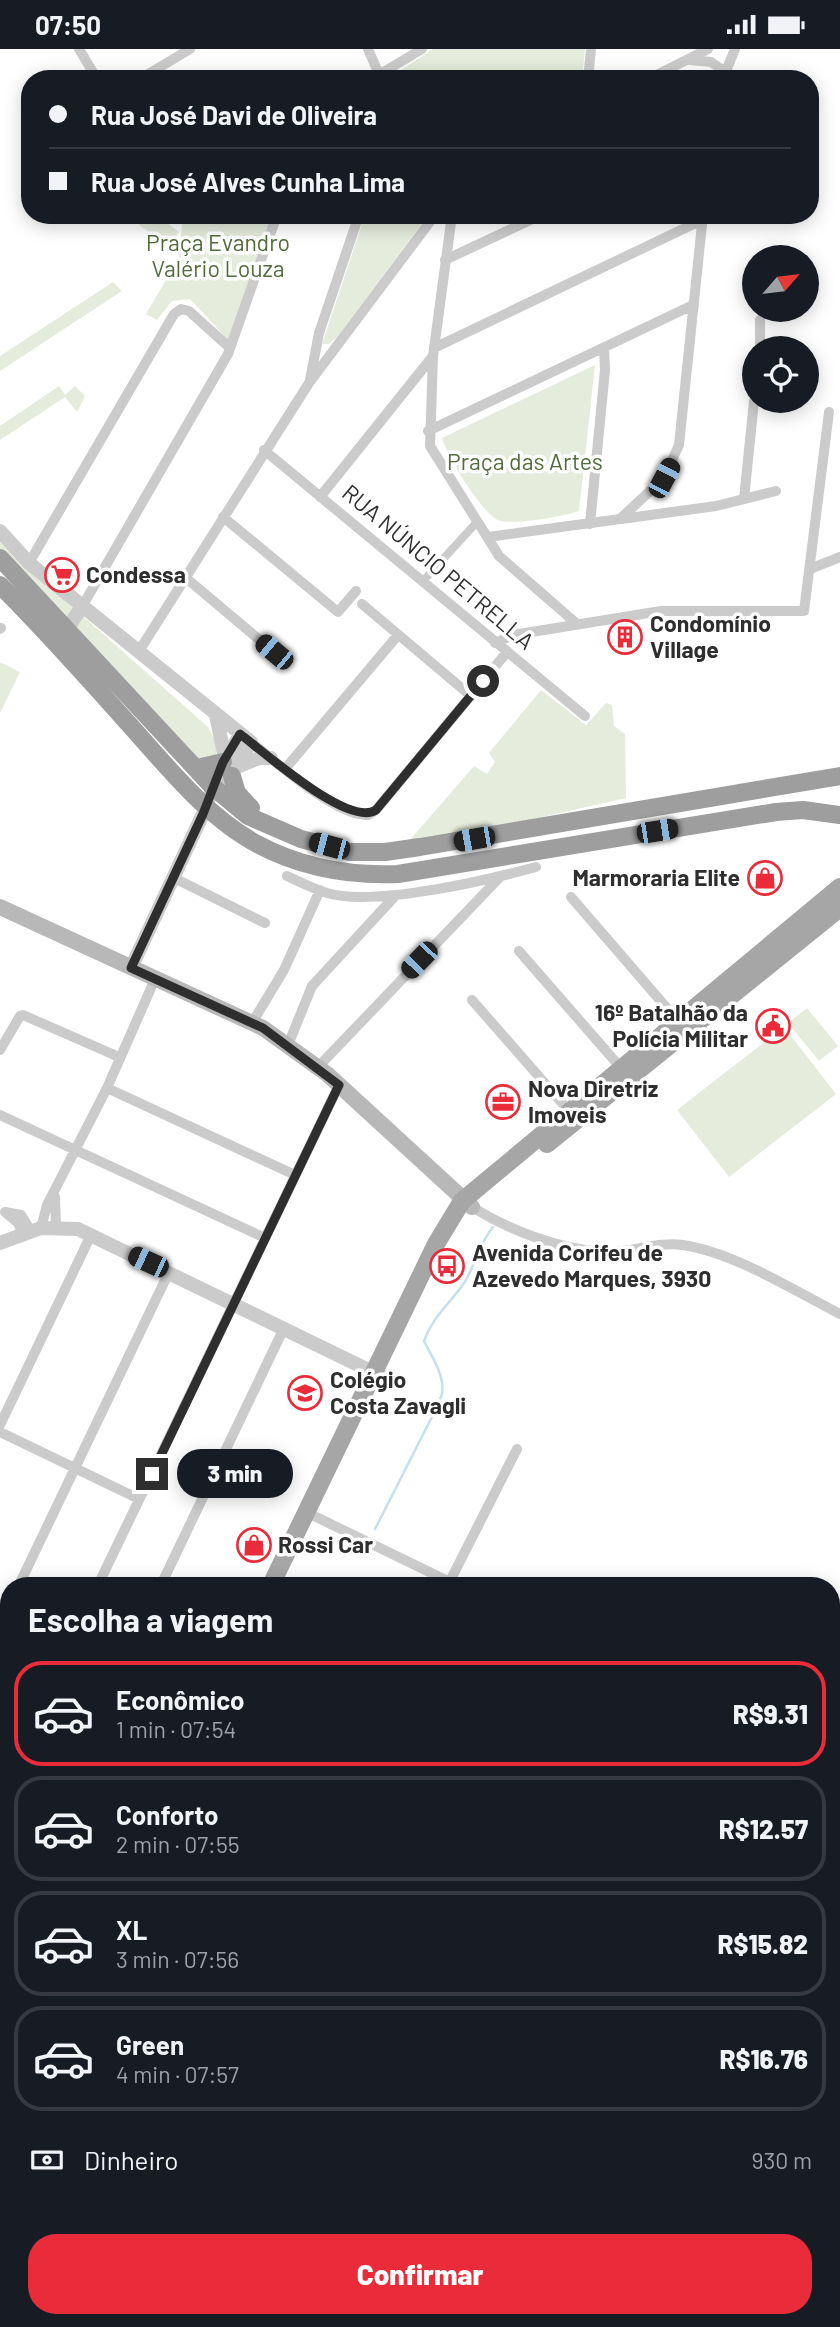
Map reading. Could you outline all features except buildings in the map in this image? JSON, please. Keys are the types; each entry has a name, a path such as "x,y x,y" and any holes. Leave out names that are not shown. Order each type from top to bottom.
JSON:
{"highway":[{"path":"0,558 197,768 211,798 275,829 350,852 386,852 840,776"},
{"path":"0,586 258,845 320,869 373,875 398,874 776,812 803,810 840,815"},
{"path":"37,624 52,632 67,629"},
{"path":"197,768 229,766 237,793 275,829"}],"main road":[{"path":"276,1577 311,1514 378,1374 447,1249 467,1204 569,1111 840,887"},
{"path":"0,907 252,1023 288,1045 339,1085 467,1204"},
{"path":"467,1204 840,908"},
{"path":"287,1577 311,1514"}],"street":[{"path":"79,49 92,70"},
{"path":"155,70 190,49"},
{"path":"368,49 376,70"},
{"path":"389,70 422,49"},
{"path":"589,70 591,49"},
{"path":"669,70 708,49"},
{"path":"726,70 735,49"},
{"path":"691,60 711,62 718,70"},
{"path":"67,629 230,348 274,224"},
{"path":"309,383 319,333 356,224"},
{"path":"139,651 264,450 309,383 428,224"},
{"path":"445,260 522,224"},
{"path":"320,496 434,352 690,224"},
{"path":"620,519 664,478 673,463 681,427 701,224"},
{"path":"449,225 428,431 434,456 499,556 577,624"},
{"path":"428,431 693,305"},
{"path":"29,562 174,314 181,309 189,311 230,348"},
{"path":"590,524 606,356 604,348"},
{"path":"495,643 513,635 661,611 804,611 829,412"},
{"path":"744,499 753,413"},
{"name":"RUA NÚNCIO PETRELLA","path":"264,450 585,716"},
{"path":"488,537 655,516 776,491"},
{"path":"223,517 338,612 356,591"},
{"path":"422,582 477,522"},
{"path":"0,531 29,562 216,715 285,769 348,811 365,815 376,810 507,652"},
{"path":"810,569 840,557"},
{"path":"186,578 274,652"},
{"path":"362,604 471,695"},
{"path":"285,769 398,635"},
{"path":"216,715 229,766"},
{"path":"131,968 211,798 246,738"},
{"path":"229,766 259,758 271,758"},
{"path":"287,876 320,890 355,897 396,895 500,877 536,867"},
{"path":"172,877 265,923"},
{"path":"318,1067 500,877"},
{"path":"252,1023 284,970 320,890"},
{"path":"288,1045 312,986 396,895"},
{"path":"571,897 678,1021"},
{"path":"519,951 621,1068"},
{"path":"37,1225 107,1087 155,979"},
{"path":"471,1000 569,1111"},
{"path":"0,1050 23,1015 119,1057"},
{"path":"102,1577 339,1085"},
{"path":"107,1087 295,1175"},
{"path":"0,1115 265,1238"},
{"path":"0,1243 37,1225 53,1212 56,1191"},
{"path":"467,1204 511,1228 604,1252 653,1245 682,1245 755,1271 840,1314"},
{"path":"2,1211 18,1223 78,1229 378,1374"},
{"path":"0,1425 91,1235"},
{"path":"23,1577 169,1272"},
{"path":"165,1577 284,1328"},
{"path":"0,1432 139,1499"},
{"path":"454,1577 517,1449"},
{"path":"311,1514 437,1577"}],"green space":[{"path":"433,49 585,49 583,70 401,70"},
{"path":"169,224 179,232 169,246 139,225"},
{"name":"Praça Evandro Valério Louza","path":"182,224 269,224 230,342 190,299 172,301 157,320 146,314 179,258"},
{"path":"362,224 421,224 337,337 329,344 322,344"},
{"path":"113,282 122,291 0,371 0,356"},
{"name":"Praça das Artes","path":"595,365 579,511 526,521 498,520 465,483 442,438"},
{"path":"59,386 65,395 75,386 85,396 77,412 65,397 0,440 0,426"},
{"path":"0,538 33,572 208,727 217,745 216,763 201,765 0,549"},
{"path":"0,662 20,672 0,713"},
{"path":"541,690 586,725 606,703 612,705 614,726 625,734 626,798 498,827 409,841 474,766 487,774 495,762 489,753"},
{"path":"807,1008 838,1046 819,1061 788,1023"},
{"path":"784,1027 836,1094 729,1177 677,1110"}],"waterway":[{"path":"440,1399 441,1377 424,1341 436,1318 466,1279 493,1227"},
{"path":"375,1529 434,1413"}],"place":[{"name":"Condessa","path":"62,575"},
{"name":"Condomínio Village","path":"625,637"},
{"name":"Marmoraria Elite","path":"765,878"},
{"name":"16º Batalhão da Polícia Militar","path":"773,1026"},
{"name":"Nova Diretriz Imoveis","path":"503,1102"},
{"name":"Avenida Corifeu de Azevedo Marques, 3930","path":"447,1266"},
{"name":"Colégio Costa Zavagli","path":"305,1393"},
{"name":"Rossi Car","path":"254,1545"}],"route":[{"path":"152,1474 339,1085 263,1028 131,968 203,814 223,762 240,734 320,794 348,811 368,815 376,810 483,681"}]}
